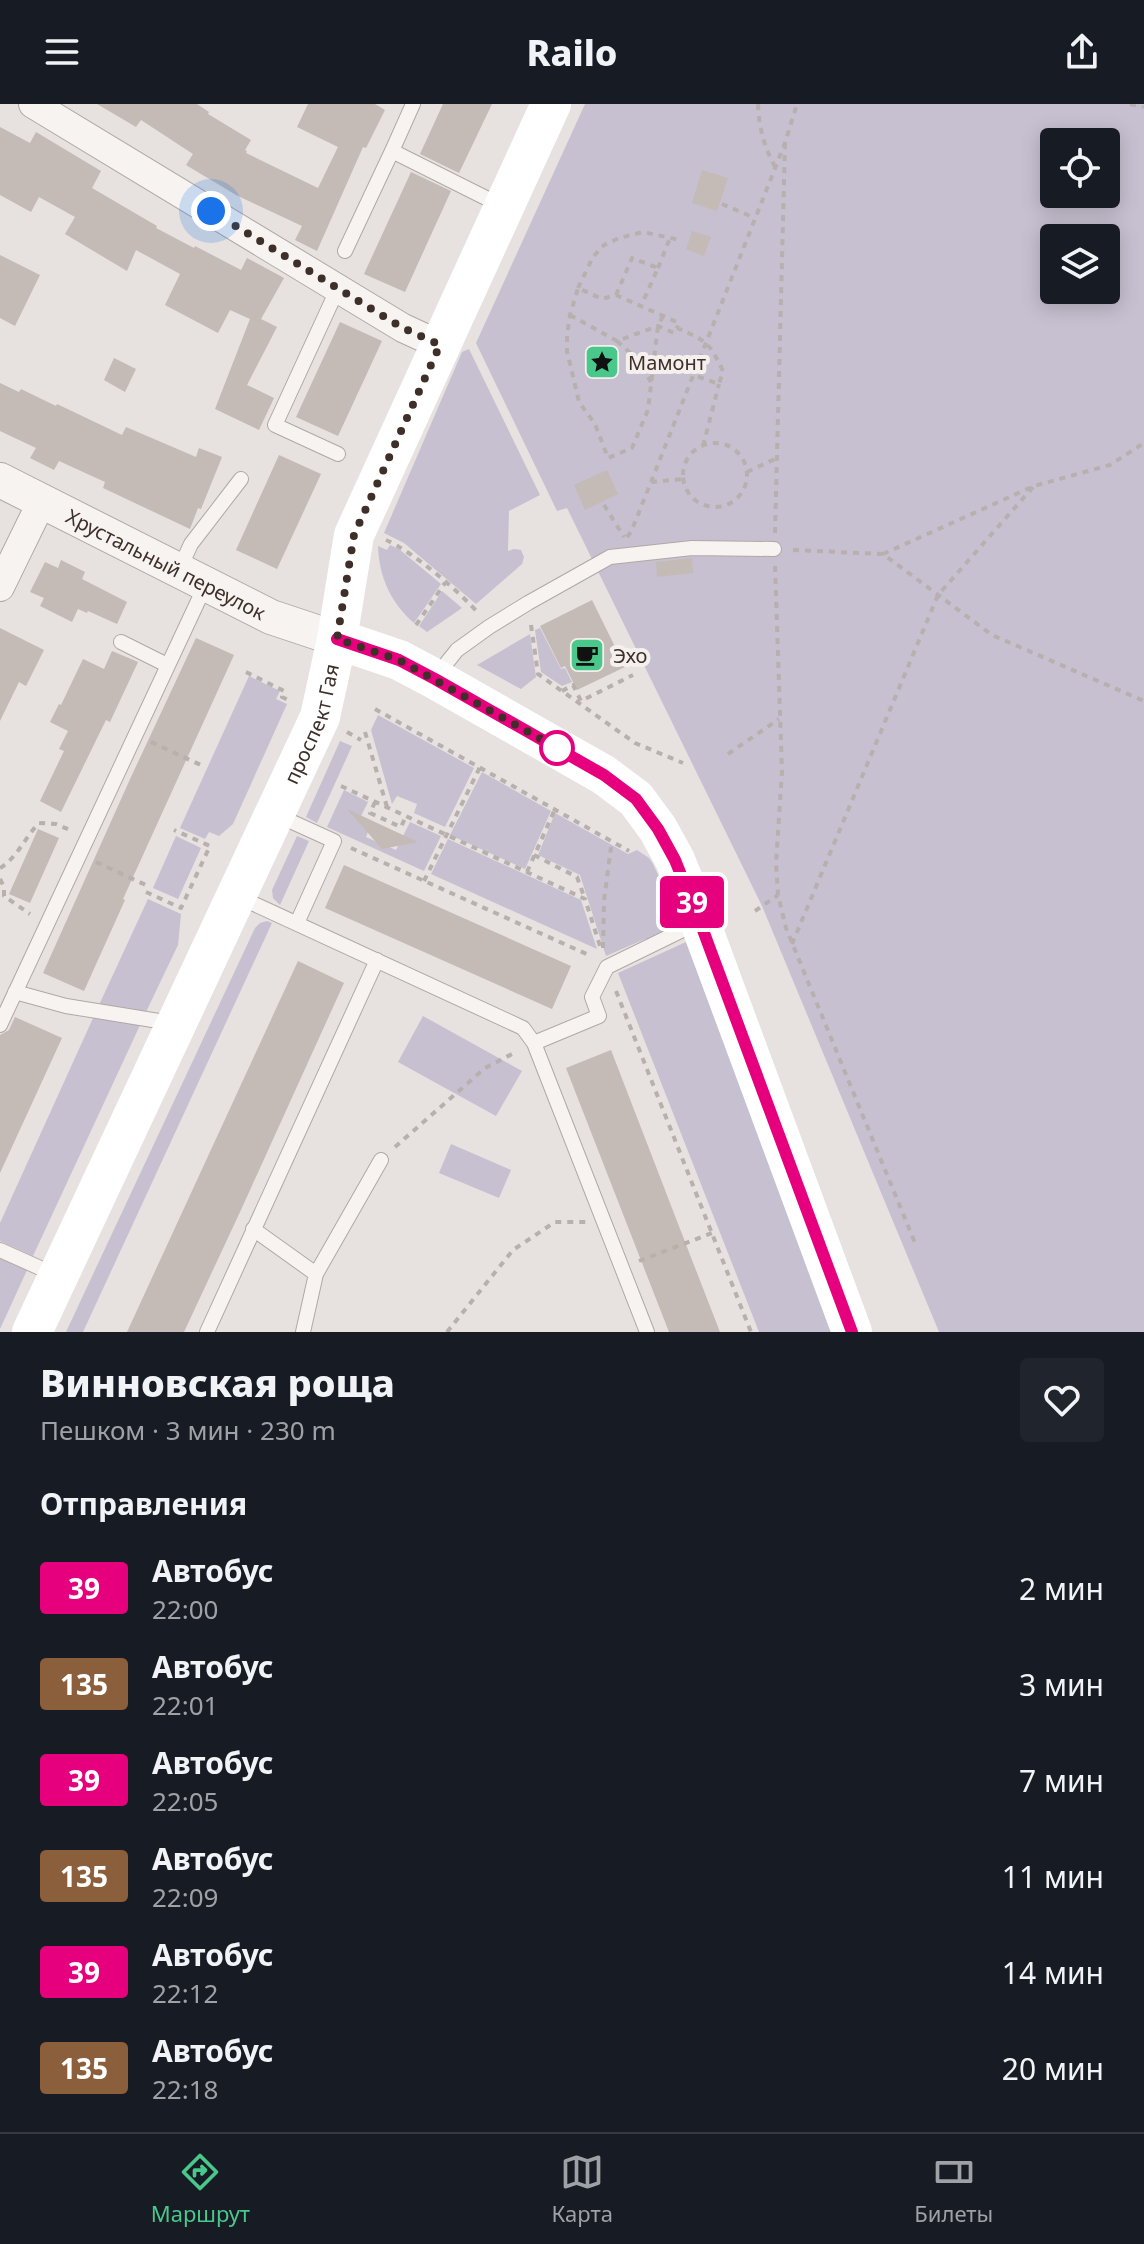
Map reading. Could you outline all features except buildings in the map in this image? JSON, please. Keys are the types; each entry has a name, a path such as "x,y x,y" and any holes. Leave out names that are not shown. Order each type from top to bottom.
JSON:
{"main road":[{"name":"проспект Гая","path":"32,1332 320,717 354,535 551,104"},
{"path":"337,639 399,660 435,679 604,775 636,799 675,860 852,1332"}],"street":[{"path":"33,104 403,328 440,345"},
{"name":"Хрустальный переулок","path":"0,480 271,617 337,639"},
{"path":"0,587 42,501"}],"lane":[{"path":"345,251 413,104"},
{"path":"392,151 504,207"},
{"path":"338,288 275,425 338,454"},
{"path":"0,1025 167,665 192,577 191,544 241,479"},
{"path":"435,679 457,650 489,627 610,557 692,548 774,549"},
{"path":"121,642 167,665"},
{"path":"274,814 334,841 297,923"},
{"path":"236,895 523,1028 534,1043 647,1332"},
{"path":"534,1043 599,1016 592,997 607,967 700,922"},
{"path":"207,1332 377,960"},
{"path":"15,992 66,1006 176,1024"},
{"path":"303,1332 316,1274 381,1160"},
{"path":"253,1229 316,1274"},
{"path":"0,1250 58,1276"}],"path":[{"path":"758,104 760,130 775,167"},
{"path":"604,505 625,539 631,532 651,482 785,143 797,104"},
{"path":"1130,104 1144,107"},
{"path":"785,143 774,549 782,771 776,864 778,895 792,944 915,1243"},
{"path":"722,204 755,218"},
{"path":"663,316 658,326 648,410 632,448 608,458 595,424 575,391 567,351 570,315 578,288 593,257 604,245 643,232 680,240"},
{"path":"641,306 670,238"},
{"path":"616,295 632,258 658,268"},
{"path":"578,288 602,299 616,295 679,323 674,333 658,326 617,341"},
{"path":"570,315 617,341 638,360 651,382"},
{"path":"677,328 706,341 723,371 703,446"},
{"path":"693,375 719,384"},
{"path":"721,443 731,447 745,462 747,472 742,493 735,501 714,508 694,500 687,492 683,479 686,461 692,452 703,446 721,443"},
{"path":"774,549 883,554 1034,486 1110,465 1144,443"},
{"path":"747,472 777,458"},
{"path":"651,482 683,479"},
{"path":"792,944 938,595 1034,486"},
{"path":"380,538 400,546 469,603 489,627"},
{"path":"883,554 992,635 1144,701"},
{"path":"416,625 445,583"},
{"path":"528,603 538,674 635,743 683,763"},
{"path":"246,672 284,691 282,697 288,700"},
{"path":"562,691 573,685 581,701 633,675"},
{"path":"375,709 629,851"},
{"path":"728,754 780,718"},
{"path":"345,731 361,740"},
{"path":"365,732 387,807"},
{"path":"135,734 203,766"},
{"path":"424,881 480,767"},
{"path":"341,786 585,899"},
{"path":"375,802 370,813 401,827 406,816"},
{"path":"527,872 555,809"},
{"path":"0,868 16,855 39,823 56,824 87,837"},
{"path":"79,854 181,908 210,846 174,830"},
{"path":"534,855 577,877 604,957 604,901 611,847"},
{"path":"0,879 4,896 45,927"},
{"path":"755,911 778,895"},
{"path":"381,1160 485,1068 534,1043"},
{"path":"447,1332 513,1250 555,1222 604,1222"},
{"path":"622,1268 712,1233"}],"shaded area":[{"path":"585,104 1144,104 1144,1332 939,1332 762,906 567,508 557,511 476,343"},
{"path":"469,349 540,495 509,511 508,551 521,550 524,557 522,564 476,604 404,543 384,533 462,352"},
{"path":"390,545 441,584 414,623 399,607 384,579 378,546 387,550"},
{"path":"442,591 462,608 427,632 419,626"},
{"path":"540,628 561,669 565,668 572,682 562,686 541,672 535,630"},
{"path":"530,634 536,677 521,689 477,665"},
{"path":"249,676 280,691 276,699 287,704 233,824 219,836 209,832 205,839 180,828"},
{"path":"378,715 474,768 445,827 414,813 417,804 397,796 392,804 371,730"},
{"path":"340,741 352,746 317,823 306,817"},
{"path":"482,772 551,811 525,869 450,835"},
{"path":"344,790 368,802 360,818 371,824 366,837 396,850 410,822 441,836 424,871 327,827"},
{"path":"555,813 628,854 637,850 649,858 672,905 676,922 660,934 606,956 580,875 538,855"},
{"path":"176,836 201,848 178,899 153,888"},
{"path":"297,836 309,841 280,905 273,898 272,890"},
{"path":"448,839 581,900 597,949 431,874"},
{"path":"148,899 181,914 178,945 146,1012 99,1005"},
{"path":"267,921 272,923 83,1332 66,1332 255,928"},
{"path":"686,942 833,1332 759,1332 618,973"},
{"path":"94,1016 141,1023 33,1256 0,1241 0,1223"},
{"path":"423,1016 522,1071 496,1116 398,1062"},
{"path":"451,1144 511,1170 499,1198 439,1173"},
{"path":"0,1255 28,1268 0,1329"}],"bus line":[{"name":"39","path":"337,639 399,660 435,679 604,775 636,799 675,860 852,1332"}],"place":[{"name":"Мамонт","path":"602,362"},
{"name":"Эхо","path":"587,655"}],"route":[{"path":"211,211 403,328 440,345 354,535 337,639 399,660 561,750 557,748"}]}
